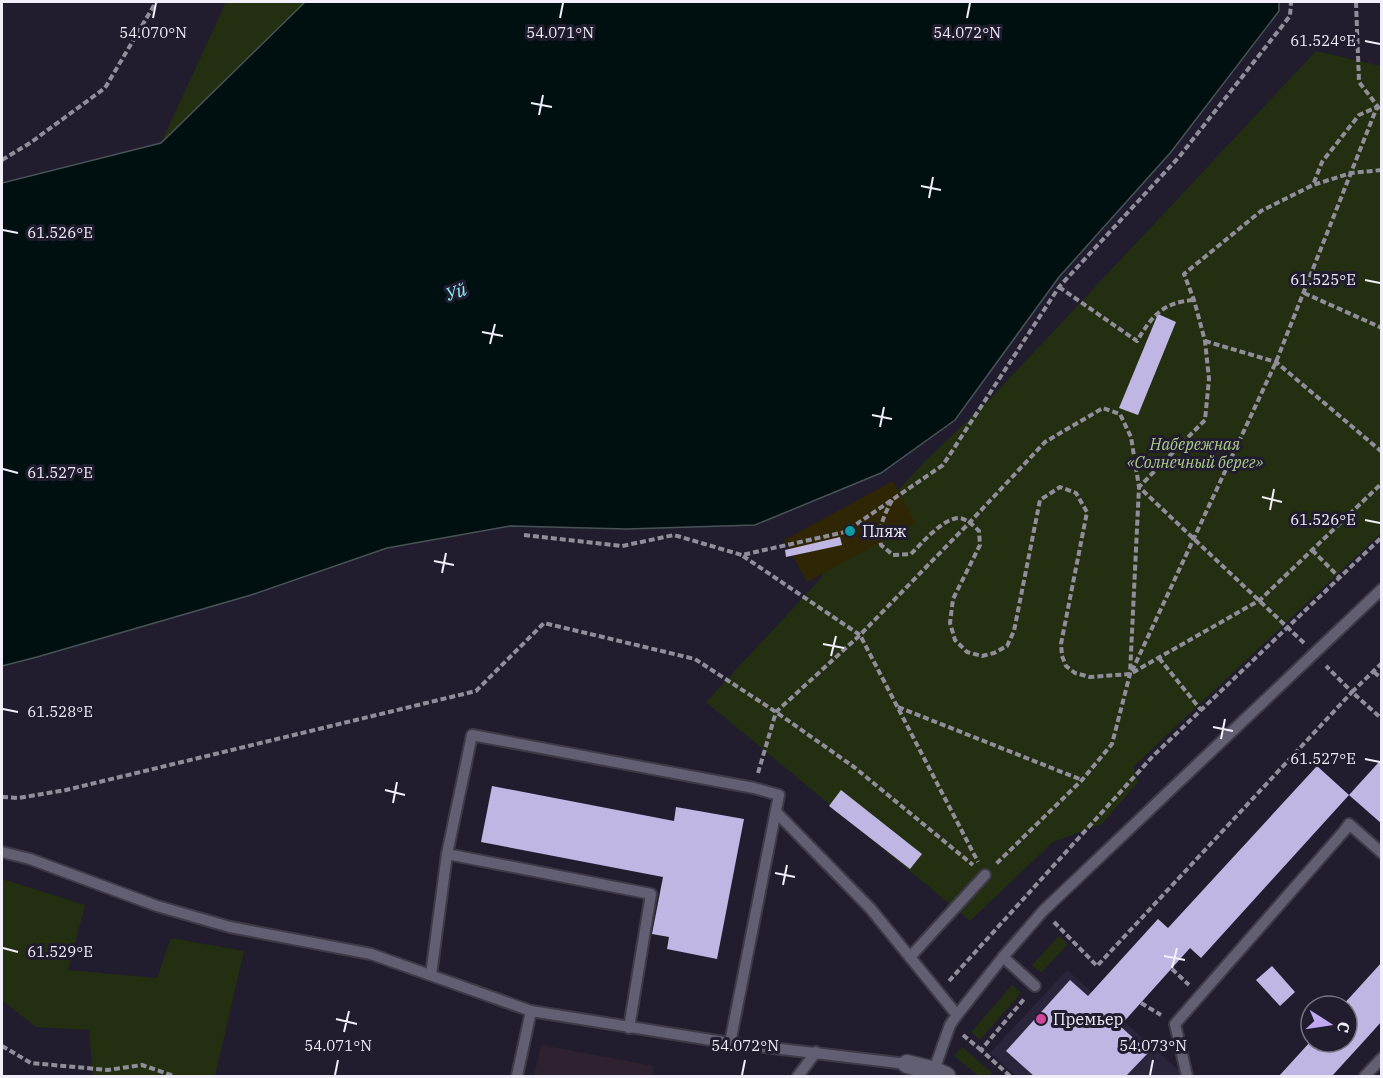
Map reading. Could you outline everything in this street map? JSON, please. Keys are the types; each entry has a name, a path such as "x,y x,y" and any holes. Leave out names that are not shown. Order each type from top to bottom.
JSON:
{"street":[{"path":"907,1064 937,1075"}],"lane":[{"path":"937,1075 951,1025 957,1015 1043,911 1382,589"},
{"path":"431,975 447,854 472,735 754,788 779,795 730,1043"},
{"path":"776,812 870,908 957,1015"},
{"path":"1187,1077 1175,1024 1349,824 1382,854"},
{"path":"2,852 30,859 157,906 230,927 371,954 531,1011 730,1043 907,1064"},
{"path":"447,854 651,894 628,1028"},
{"path":"910,957 985,876"},
{"path":"1003,957 1035,986"},
{"path":"517,1077 531,1011"},
{"path":"798,1077 816,1052"},
{"path":"1365,1077 1382,1058"}],"path":[{"path":"2,160 30,143 105,88 156,2"},
{"path":"742,555 845,532 943,465 1059,287 1179,157 1290,16 1291,2"},
{"path":"1356,2 1359,82 1382,112"},
{"path":"524,535 621,546 674,535 742,555 860,635 985,876 1082,780 1112,744 1130,674 1276,362 1377,107"},
{"path":"1314,185 1322,162 1359,115 1377,107"},
{"path":"1139,487 1205,420 1209,379 1205,341 1184,274 1261,211 1314,185 1351,173 1382,170"},
{"path":"1059,287 1137,342 1159,310 1178,301 1194,300"},
{"path":"1304,293 1382,328"},
{"path":"1205,341 1276,362 1382,452"},
{"path":"754,788 776,712 860,635 1045,442 1103,408 1120,414 1131,437 1139,487 1130,674"},
{"path":"892,500 881,523 879,534 881,545 893,555 911,554 940,525 958,518 970,522 979,531 980,545 952,599 950,623 955,640 967,652 982,656 1007,646 1014,632 1040,500 1060,487 1076,493 1087,512 1061,644 1066,666 1075,673 1090,677 1130,674 1260,600 1382,483"},
{"path":"1139,487 1288,626 1352,692 1382,719"},
{"path":"939,992 1153,756 1382,537"},
{"path":"1312,550 1339,577"},
{"path":"1159,658 1201,710"},
{"path":"1043,911 1098,966 1352,692 1382,663"},
{"path":"1374,672 1382,679"},
{"path":"897,707 1082,780"},
{"path":"1010,1077 981,1050 1035,986"},
{"path":"1141,1003 1175,1024"},
{"path":"2,1046 31,1063 108,1070 142,1065 174,1077"}],"shaded area":[{"path":"1067,970 1185,1076 1016,1076 990,1053"},
{"path":"541,1045 654,1066 652,1076 534,1076"}],"green space":[{"path":"226,2 305,2 161,143"},
{"name":"Набережная «Солнечный берег»","path":"1316,51 1381,66 1381,533 1133,767 1138,782 1102,824 1053,842 970,921 706,702 823,576 813,561 882,508 927,459 990,399"},
{"path":"2,879 85,905 68,970 157,978 171,938 244,951 215,1076 93,1076 89,1030 36,1027 2,1000"},
{"path":"1059,936 1068,944 1041,973 1032,965"},
{"path":"1012,985 1021,993 980,1040 971,1032"},
{"path":"962,1047 992,1073 989,1076 979,1076 954,1056"}],"sand":[{"name":"Пляж","path":"893,481 915,523 807,582 784,540"}],"water":[{"name":"Уй","path":"305,2 1279,2 1279,11 1171,152 1059,277 955,420 881,473 755,525 627,529 510,526 387,548 251,595 2,666 2,183 161,143"}],"building":[{"path":"1158,314 1176,322 1138,415 1119,408"},
{"path":"840,537 842,545 786,557 785,550"},
{"path":"1379,762 1382,764 1382,824 1349,795"},
{"path":"1317,766 1349,795 1201,958 1190,948 1120,1026 1149,1052 1126,1076 1034,1076 1006,1051 1070,980 1088,996 1158,919 1168,928"},
{"path":"492,786 674,821 676,807 744,819 717,959 667,949 669,937 652,934 663,877 481,842"},
{"path":"841,790 922,854 910,869 829,806"},
{"path":"1382,962 1382,1021 1359,1046 1359,994 1353,994"},
{"path":"1272,966 1295,992 1280,1006 1256,980"},
{"path":"1299,1054 1352,1054 1332,1076 1279,1076"}],"place":[{"name":"Пляж","path":"850,531"},
{"name":"Премьер","path":"1041,1019"}]}
